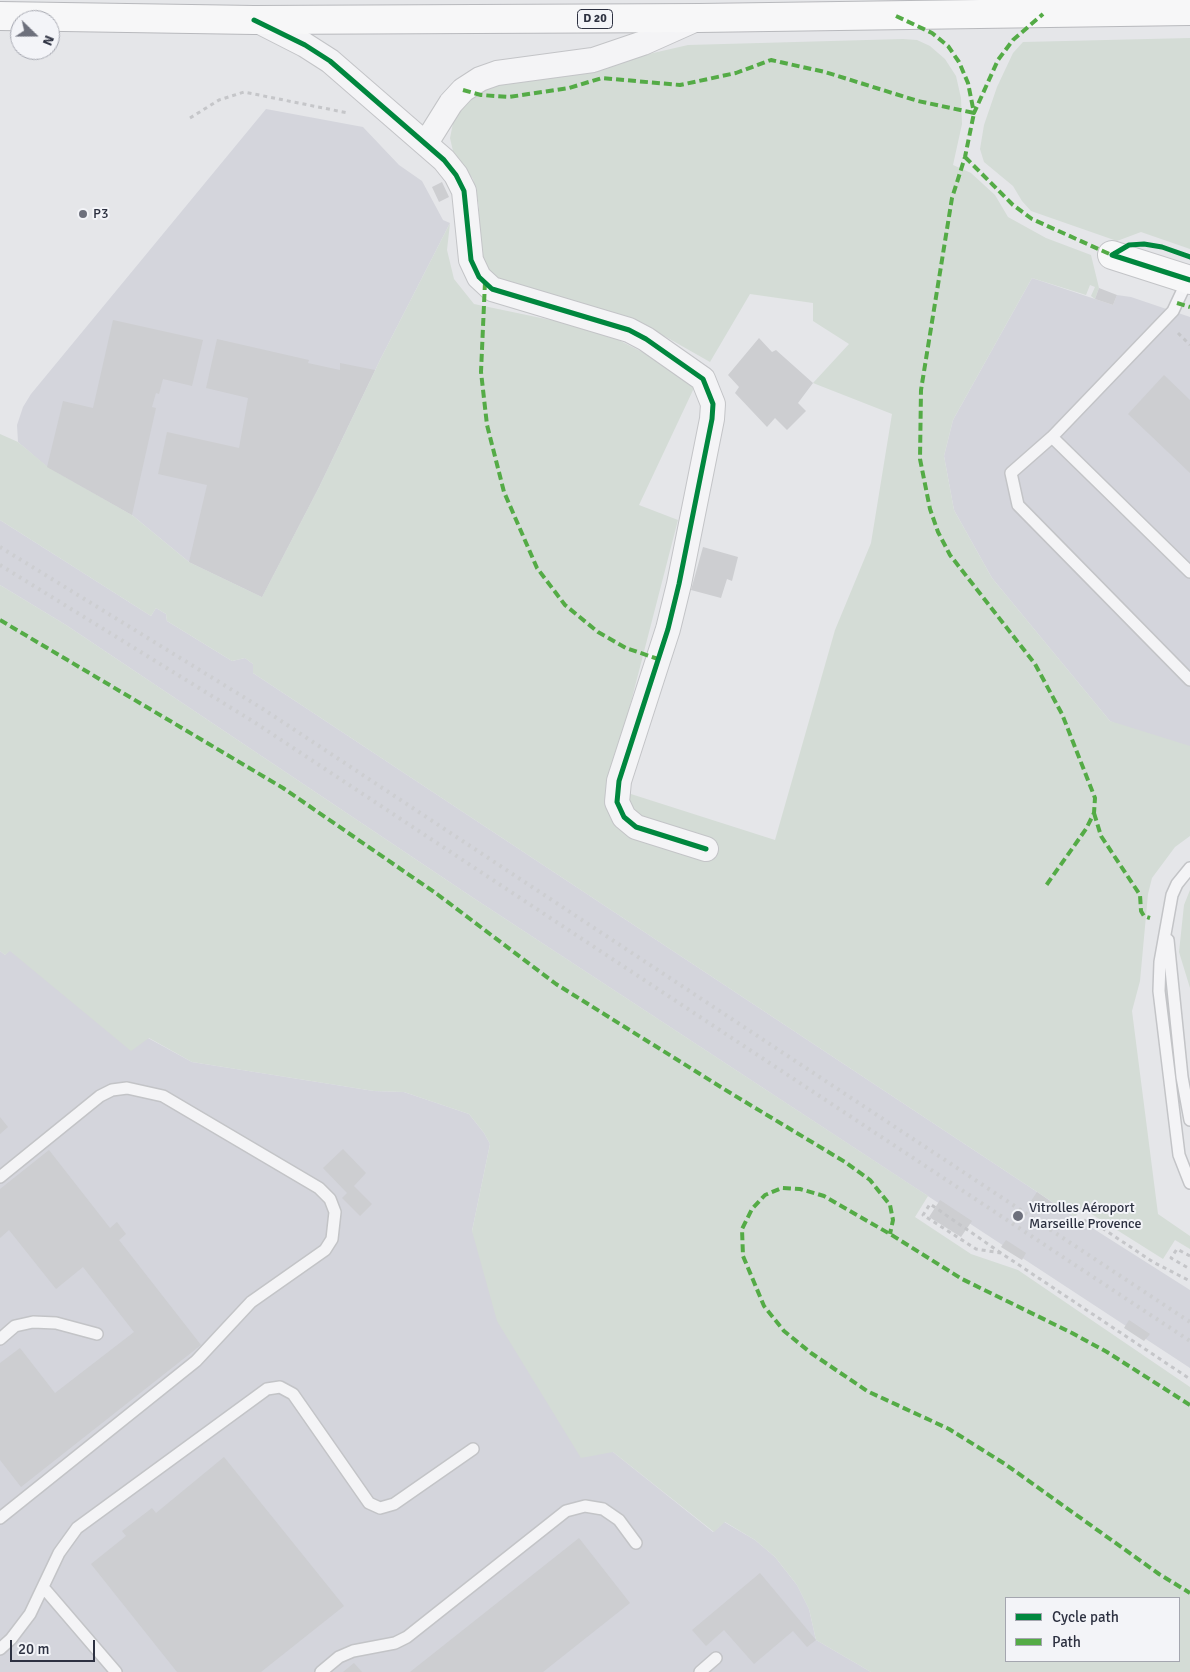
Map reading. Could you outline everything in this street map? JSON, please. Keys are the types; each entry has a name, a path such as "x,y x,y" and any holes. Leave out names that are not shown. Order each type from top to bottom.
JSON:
{"main road":[{"name":"D 20","path":"0,16 254,20 699,18 1190,12"},
{"path":"1112,255 1189,280"}],"street":[{"path":"426,143 451,103 463,90 480,79 497,73 592,60 643,44 699,18"},
{"path":"254,20 305,45 330,62 444,160 456,175 464,191 471,260 479,277 492,289 629,330 693,370 703,379 709,390 712,404 712,419 679,584 668,629 619,781 617,802 624,817 636,827 706,849"}],"lane":[{"path":"1189,280 1174,311 1052,437 1011,473 1018,505 1190,680"},
{"path":"1052,437 1190,572"},
{"path":"1190,868 1177,884 1168,911 1160,962 1159,991 1179,1155 1190,1183"},
{"path":"1168,911 1170,968 1182,1077 1190,1120"},
{"path":"0,1177 100,1096 112,1090 128,1088 163,1096 319,1188 330,1199 335,1212 332,1238 325,1250 251,1302 196,1361 0,1518"},
{"path":"0,1339 15,1326 33,1322 56,1323 97,1334"},
{"path":"0,1649 11,1639 30,1614 59,1553 78,1528 267,1389 280,1387 293,1394 369,1503 380,1508 394,1504 473,1449"},
{"path":"320,1672 339,1657 352,1651 395,1643 407,1637 566,1510 586,1506 603,1509 619,1520 636,1543"},
{"path":"43,1587 116,1672"},
{"path":"700,1672 716,1658"}],"path":[{"path":"190,118 219,100 244,92 356,114"},
{"path":"1001,1253 976,1249 923,1215 930,1204 1190,1378"},
{"path":"956,1220 958,1216"},
{"path":"1084,1223 1087,1218 1153,1262 1190,1281"},
{"path":"1190,1256 1177,1249 1171,1258 1190,1269"}],"shaded area":[{"path":"1190,38 1190,249 1141,232 1117,241 1031,211 1013,186 984,162 980,149 984,125 997,87 1013,53 1023,42"},
{"path":"917,40 930,46 945,59 956,76 961,98 962,124 953,165 971,173 995,195 1008,217 1046,238 1091,255 1099,288 1095,299 1091,296 1095,287 1090,285 1086,295 1032,278 953,420 944,456 954,510 992,578 1110,721 1190,746 1190,836 1175,847 1152,878 1148,894 1140,981 1132,1011 1158,1214 1190,1236 1190,1249 1175,1240 1163,1259 1082,1208 1075,1217 253,673 253,664 245,658 232,661 167,621 166,614 156,608 151,616 0,520 0,434 18,442 48,467 132,515 189,562 262,597 319,487 381,358 450,223 447,250 454,279 474,304 570,324 611,336 650,356 694,388 639,505 678,520 609,787 775,840 835,630 871,543 892,414 813,383 849,344 813,321 813,303 750,294 710,362 666,337 605,312 490,277 479,259 476,237 479,206 473,179 453,151 450,138 453,123 463,107 487,86 579,70 688,45"},
{"path":"266,109 363,127 399,165 422,181 443,220 450,223 381,358 319,487 262,597 189,562 132,515 47,467 18,442 17,425 23,407 31,394"},
{"path":"1032,278 1113,305 1117,295 1131,297 1190,317 1190,760 1110,721 992,578 954,510 944,456 953,420"},
{"path":"0,520 151,616 156,608 166,614 167,621 232,661 245,658 253,664 253,673 1075,1217 1190,1290 1190,1368 472,897 66,625 0,585"},
{"path":"0,585 66,625 472,897 928,1196 915,1217 971,1254 1018,1270 1190,1387 1190,1672 871,1672 816,1640 809,1609 797,1585 775,1557 755,1540 725,1522 714,1532 613,1452 581,1458 497,1321 472,1231 490,1144 469,1114 404,1092 374,1091 192,1062 149,1038 131,1051 10,951 5,955 0,951"},
{"path":"1190,890 1190,988 1179,952 1184,905"},
{"path":"9,950 148,1038 192,1062 374,1091 404,1092 469,1114 490,1144 472,1231 613,1452 713,1532 724,1522 755,1540 775,1557 797,1585 809,1609 816,1640 871,1672 0,1672 0,951 5,955"}],"building":[{"path":"442,182 449,197 439,202 432,187"},
{"path":"1099,288 1117,295 1113,305 1095,299"},
{"path":"113,320 203,340 192,386 163,379 159,394 156,393 152,407 156,408 132,515 47,467 63,401 93,408"},
{"path":"759,338 772,352 776,350 813,383 798,403 806,411 787,430 775,418 767,427 735,393 739,387 728,375"},
{"path":"217,339 309,360 308,363 340,370 340,363 375,370 319,487 262,597 189,562 207,485 158,474 167,432 239,448 248,398 206,388"},
{"path":"1164,375 1190,400 1190,473 1128,414"},
{"path":"703,547 738,557 732,581 727,579 721,598 691,590"},
{"path":"0,1117 8,1127 0,1134"},
{"path":"343,1149 366,1173 354,1186 372,1204 360,1216 342,1198 347,1193 323,1168"},
{"path":"49,1150 110,1228 117,1222 126,1234 119,1240 201,1345 21,1487 0,1460 0,1363 20,1348 55,1393 134,1332 83,1267 56,1289 9,1230 0,1238 0,1189"},
{"path":"1037,1192 1057,1206 1052,1214 1031,1201"},
{"path":"940,1200 972,1221 961,1237 929,1217"},
{"path":"1006,1240 1026,1253 1022,1260 1001,1247"},
{"path":"1129,1320 1150,1334 1144,1341 1124,1328"},
{"path":"224,1457 344,1606 261,1672 177,1672 91,1564 126,1536 122,1531 152,1508 156,1513"},
{"path":"579,1538 630,1603 543,1672 410,1672"},
{"path":"760,1573 816,1640 807,1647 793,1631 754,1664 724,1630 706,1646 692,1630"},
{"path":"354,1663 362,1672 343,1672"}],"railway":[{"path":"0,547 263,709 1190,1322"},
{"path":"0,565 254,722 1190,1341"}],"marked path":[{"path":"896,16 932,33 948,46 959,62 968,83 974,113 998,60 1013,40 1043,14"},
{"path":"463,90 481,95 509,97 569,88 602,78 680,85 736,73 771,60 825,72 918,101 974,113 965,157 952,198 921,390 920,459 930,509 938,532 950,555 1035,664 1062,714 1095,798 1094,813 1086,829 1045,887"},
{"path":"965,157 1013,205 1032,219 1112,255 1115,253"},
{"path":"485,282 481,372 487,425 504,492 537,568 565,605 598,632 626,648 658,659"},
{"path":"1177,303 1190,307"},
{"path":"0,620 283,788 437,894 556,984 845,1162 870,1180 890,1205 893,1220 890,1234"},
{"path":"1094,813 1101,836 1140,895 1141,911 1144,916 1150,918"},
{"path":"1190,1405 1107,1352 962,1279 824,1196 800,1189 782,1188 765,1195 752,1209 742,1229 743,1256 764,1306 784,1331 811,1353 867,1391 949,1429 1005,1464 1159,1574 1190,1593"}],"cycle path":[{"path":"254,20 305,45 330,61 444,160 456,175 464,191 471,260 479,277 492,289 629,330 646,339 703,379 713,404 712,419 679,584 668,629 619,781 617,802 624,817 636,827 706,849"},
{"path":"1112,255 1129,245 1144,244 1162,247 1190,257"},
{"path":"1112,255 1190,280"}],"place":[{"name":"P3","path":"83,214"},
{"name":"Vitrolles Aéroport Marseille Provence","path":"1018,1216"}]}
